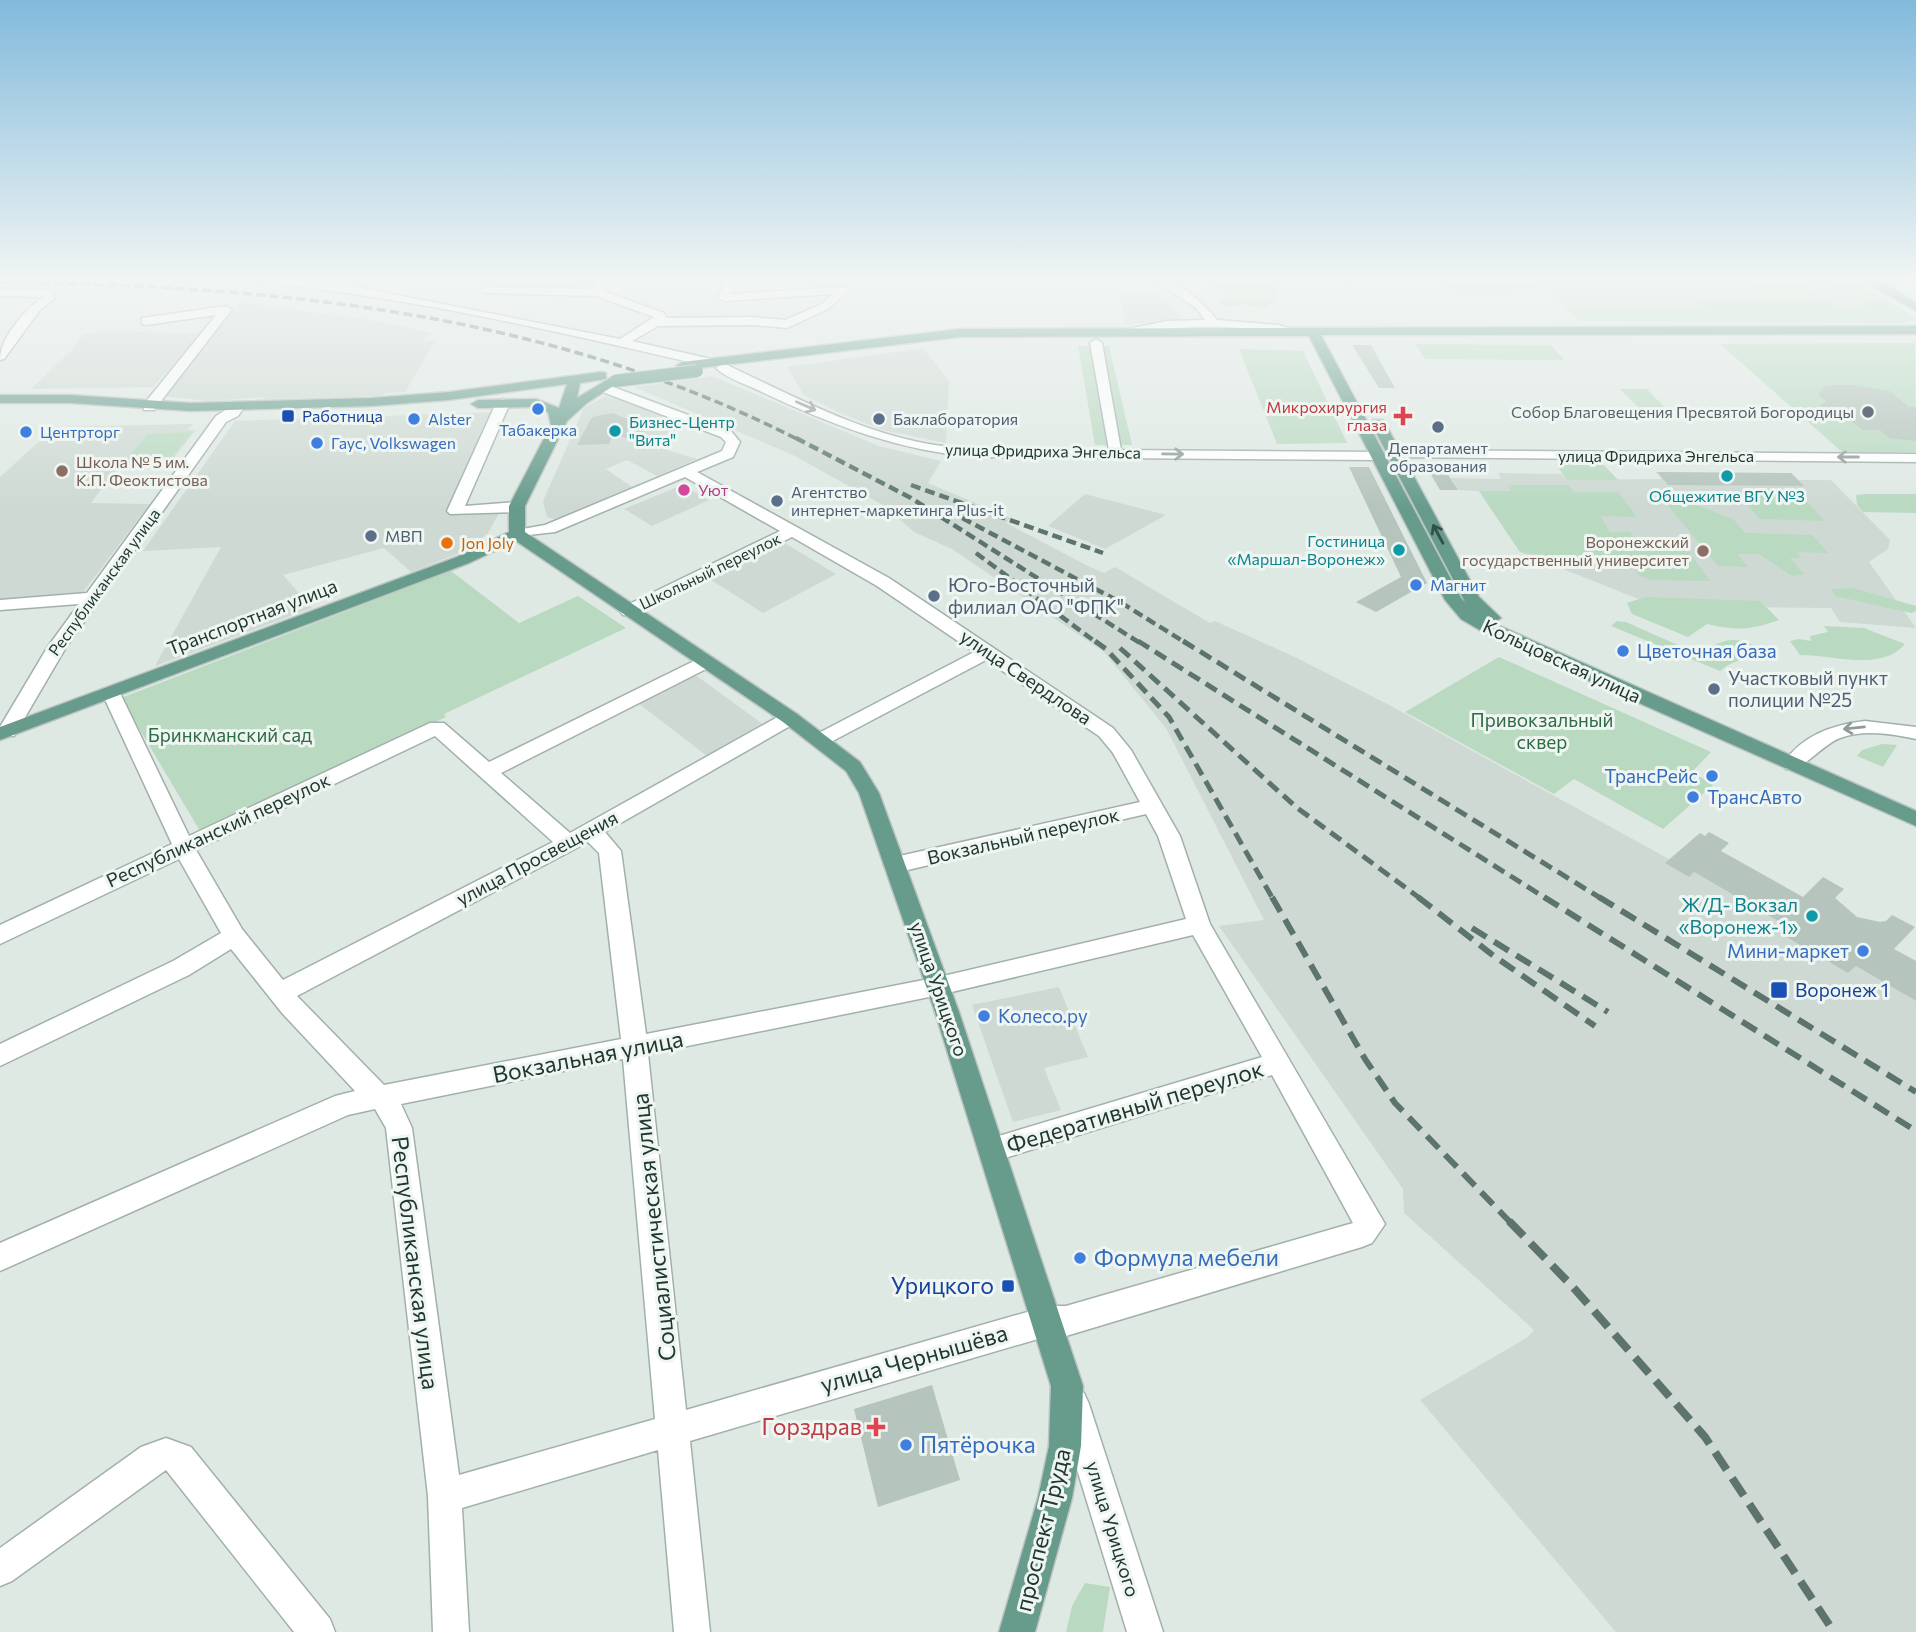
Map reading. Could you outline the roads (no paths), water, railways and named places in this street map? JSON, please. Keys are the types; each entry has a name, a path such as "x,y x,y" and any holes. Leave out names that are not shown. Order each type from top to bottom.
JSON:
{"main road":[{"path":"0,400 71,399 149,407 235,410 419,399 607,382 786,355"},
{"path":"557,424 582,400 607,382 682,366 722,368 830,355"},
{"name":"Кольцовская улица","path":"1333,355 1472,600 1485,614 1796,759 1916,819"},
{"path":"423,405 574,383"},
{"path":"517,534 517,507 574,383"},
{"path":"0,408 105,415 536,403 548,405 554,410 557,424"},
{"name":"улица Урицкого","path":"517,534 790,718 853,767 869,793 939,986 1068,1386"},
{"name":"Транспортная улица","path":"3,733 463,560 517,534"},
{"name":"Кольцовская улица","path":"1796,759 1916,806"},
{"name":"проспект Труда","path":"1017,1632 1055,1498 1065,1446 1068,1386"}],"street":[{"path":"149,407 190,355"},
{"path":"665,355 702,367"},
{"path":"1098,355 1115,448"},
{"name":"улица Фридриха Энгельса","path":"722,368 859,429 892,440 976,453 1916,458"},
{"path":"517,534 549,529 728,454 733,442 726,434 607,382"},
{"path":"503,403 454,511 517,507"},
{"name":"Республиканская улица","path":"3,733 56,648 221,419 235,410"},
{"name":"улица Свердлова","path":"688,473 884,582 1106,732 1121,750 1168,836 1199,925 1367,1215"},
{"name":"Школьный переулок","path":"628,611 792,531"},
{"path":"0,605 92,598"},
{"path":"820,740 989,651"},
{"path":"488,772 706,662"},
{"name":"Республиканская улица","path":"111,693 181,847 235,936 280,993 364,1085 384,1098 398,1128 445,1496 451,1632"},
{"name":"улица Просвещения","path":"280,993 580,837 790,718"},
{"name":"Социалистическая улица","path":"437,727 488,772 580,837 610,851 635,1048 692,1632"},
{"name":"Республиканский переулок","path":"0,935 437,727"},
{"path":"1796,759 1830,733 1848,728 1874,727 1916,733"},
{"name":"Вокзальный переулок","path":"895,865 1152,806"},
{"name":"Вокзальная улица","path":"0,1257 344,1104 939,986 1199,925"},
{"path":"0,1056 181,968 235,936"},
{"name":"Федеративный переулок","path":"992,1150 1278,1063"},
{"name":"улица Чернышёва","path":"445,1496 1048,1321 1066,1321 1363,1234 1371,1224 1367,1215"},
{"name":"улица Урицкого","path":"1068,1386 1145,1632"},
{"path":"0,1569 153,1460 166,1454 178,1459 317,1632"}],"railway":[{"path":"582,355 704,397 799,440"},
{"path":"796,438 911,498 1140,643"},
{"path":"911,485 1103,553"},
{"path":"949,511 1120,602 1186,643"},
{"path":"976,553 1097,643"},
{"path":"1095,641 1106,649 1169,717 1273,899"},
{"path":"1138,641 1547,899"},
{"path":"1183,641 1602,899"},
{"path":"1120,648 1296,807 1421,899"},
{"path":"1272,897 1365,1059 1395,1103 1511,1223"},
{"path":"1418,897 1494,956 1595,1026"},
{"path":"1544,897 1916,1131"},
{"path":"1599,897 1916,1092"},
{"path":"1472,928 1608,1012"},
{"path":"1509,1221 1572,1286 1705,1437 1834,1632"}],"place":[{"name":"Табакерка","path":"538,409"},
{"name":"Собор Благовещения Пресвятой Богородицы","path":"1868,412"},
{"name":"Работница","path":"288,416"},
{"name":"Микрохирургия глаза","path":"1403,416"},
{"name":"Alster","path":"414,419"},
{"name":"Баклаборатория","path":"879,419"},
{"name":"Департамент образования","path":"1438,427"},
{"name":"Бизнес-Центр \"Вита\"","path":"615,431"},
{"name":"Центрторг","path":"26,432"},
{"name":"Гаус, Volkswagen","path":"317,443"},
{"name":"Школа № 5 им. К.П. Феоктистова","path":"62,471"},
{"name":"Общежитие ВГУ №3","path":"1727,476"},
{"name":"Уют","path":"684,490"},
{"name":"Агентство интернет-маркетинга Plus-it","path":"777,501"},
{"name":"МВП","path":"371,536"},
{"name":"Jon Joly","path":"447,543"},
{"name":"Гостиница «Маршал-Воронеж»","path":"1399,550"},
{"name":"Воронежский государственный университет","path":"1703,551"},
{"name":"Магнит","path":"1416,585"},
{"name":"Юго-Восточный филиал ОАО \"ФПК\"","path":"934,596"},
{"name":"Цветочная база","path":"1623,651"},
{"name":"Участковый пункт полиции №25","path":"1714,689"},
{"name":"ТрансРейс","path":"1712,776"},
{"name":"ТрансАвто","path":"1693,797"},
{"name":"Ж/Д- Вокзал «Воронеж-1»","path":"1812,916"},
{"name":"Мини-маркет","path":"1863,951"},
{"name":"Воронеж 1","path":"1779,990"},
{"name":"Колесо.ру","path":"984,1016"},
{"name":"Формула мебели","path":"1080,1258"},
{"name":"Урицкого","path":"1008,1286"},
{"name":"Горздрав","path":"876,1427"},
{"name":"Пятёрочка","path":"906,1445"}],"park label":[{"name":"Привокзальный сквер","path":"1542,731"},
{"name":"Бринкманский сад","path":"230,735"}]}
